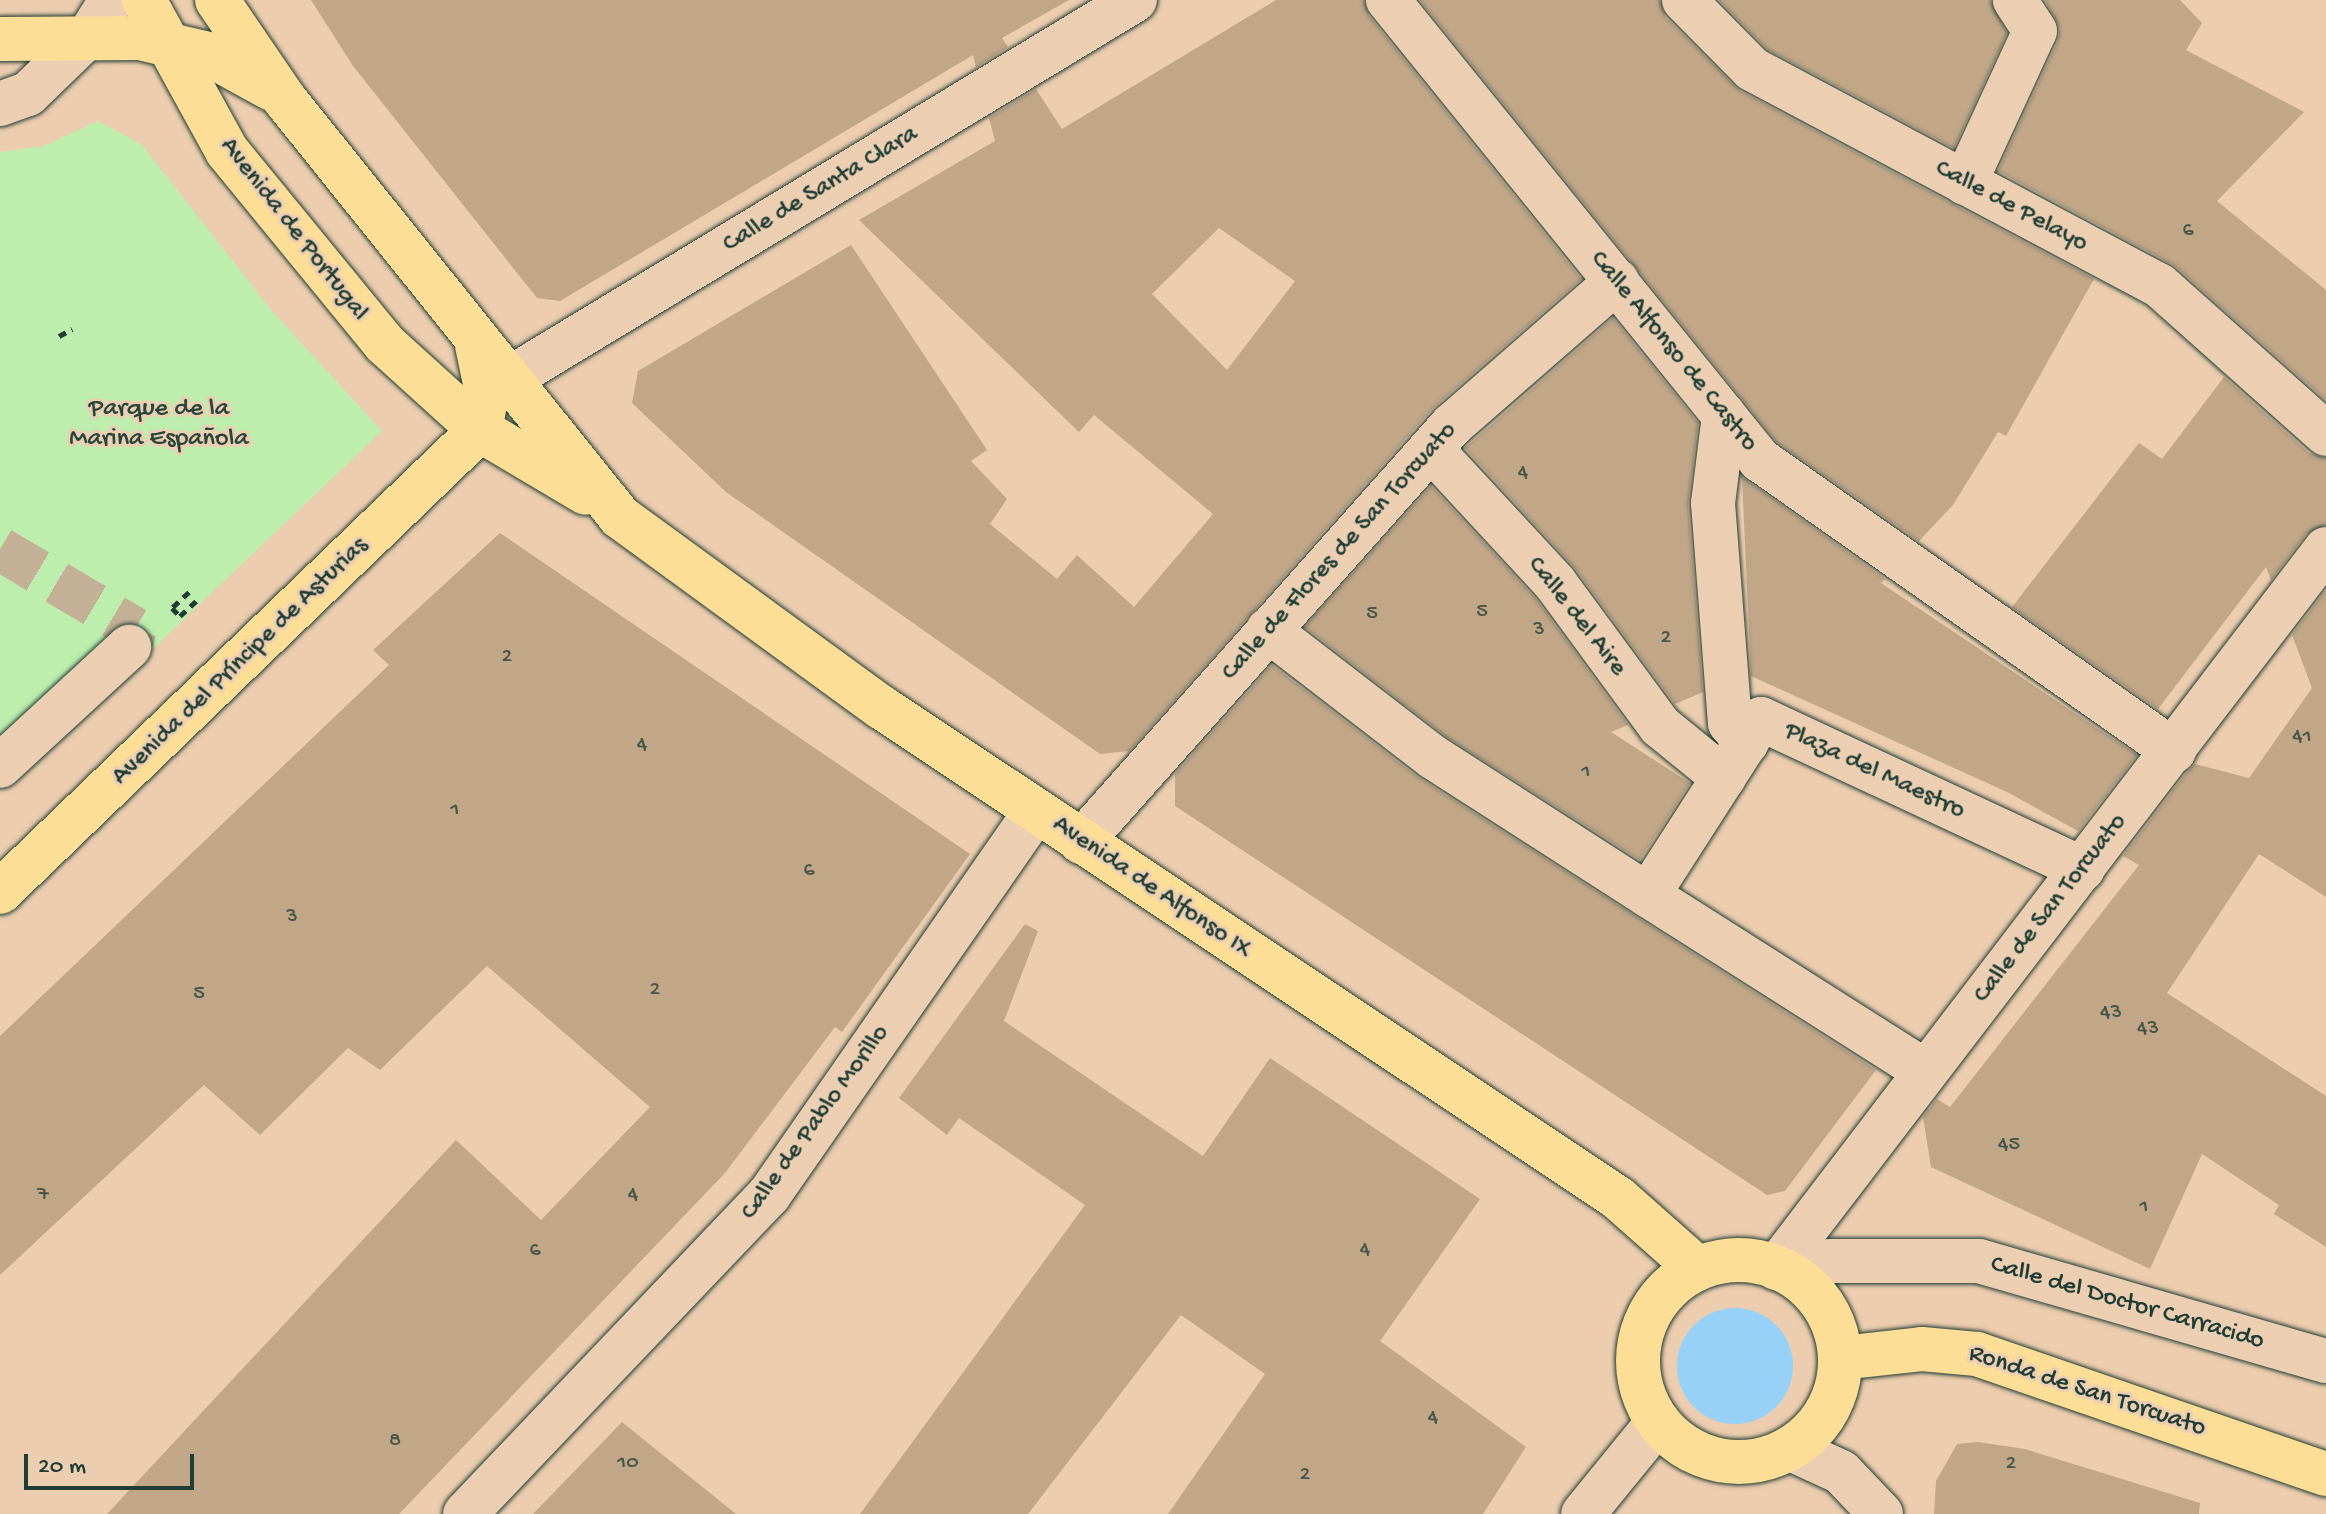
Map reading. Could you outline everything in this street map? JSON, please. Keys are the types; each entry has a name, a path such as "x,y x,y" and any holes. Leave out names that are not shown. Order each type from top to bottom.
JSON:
{"main road":[{"name":"Avenida de Portugal","path":"144,0 164,43 227,151 299,244 385,344 480,430"},
{"path":"217,0 286,101 475,339 487,393 480,430"},
{"path":"0,39 100,17 164,43 230,63 286,101"},
{"name":"Avenida de Alfonso IX","path":"475,339 607,506"},
{"name":"Avenida de Alfonso IX","path":"480,430 607,506 829,671 1618,1198 1696,1267"},
{"name":"Avenida del Príncipe de Asturias","path":"0,892 480,430"},
{"path":"1745,1260 1779,1269 1826,1312 1841,1358 1832,1406 1791,1449 1756,1460 1722,1460 1686,1447 1658,1422 1640,1375 1642,1325 1664,1288 1696,1267 1745,1260"},
{"name":"Ronda de San Torcuato","path":"1841,1358 1901,1349 1977,1354 2326,1474"}],"street":[{"name":"Calle de Santa Clara","path":"507,380 1135,0"},
{"name":"Calle Alfonso de Castro","path":"1388,0 1760,460 2174,751"},
{"name":"Calle de Pelayo","path":"1684,0 1752,69 2159,285 2326,434"},
{"path":"1965,183 2035,31 2015,0"},
{"path":"0,104 28,94 100,17"},
{"name":"Calle de Flores de San Torcuato","path":"1081,842 1463,415 1617,281"},
{"path":"1724,415 1713,503 1735,760"},
{"name":"Calle del Aire","path":"1432,450 1582,619 1660,726 1735,760"},
{"name":"Calle de San Torcuato","path":"1779,1269 1925,1071 2174,751 2326,549"},
{"path":"1268,630 1433,757 1925,1071"},
{"path":"0,766 129,647"},
{"name":"Plaza del Maestro","path":"1648,895 1761,719 2083,869"},
{"name":"Calle de Pablo Morillo","path":"465,1514 769,1195 1036,811"},
{"name":"Calle del Doctor Carracido","path":"1779,1269 1831,1261 1979,1261 2326,1361"},
{"path":"1583,1514 1658,1422"},
{"path":"1791,1449 1841,1472 1881,1514"}],"path":[{"path":"59,336 72,329"},
{"path":"189,592 172,608 180,616 197,600"}],"green space":[{"name":"Parque de la Marina Española","path":"98,121 141,144 272,311 382,431 141,660 0,744 0,152 44,146"}],"water":[{"path":"1735,1308 1757,1312 1776,1325 1789,1344 1793,1366 1789,1388 1776,1407 1757,1420 1735,1424 1713,1420 1694,1407 1681,1388 1677,1366 1681,1344 1694,1325 1713,1312"}],"building":[{"path":"311,0 1069,0 1002,38 1008,47 976,67 973,55 560,301 537,298 353,66"},
{"path":"1276,0 1364,0 1369,16 1581,279 1433,408 1129,751 1100,754 726,492 632,403 638,371 851,245 987,450 971,461 1007,499 990,524 1057,579 1077,555 1134,607 1213,514 1094,415 1079,432 859,220 995,141 989,118 1036,89 1062,129","holes":["1219,228 1295,281 1227,370 1152,294"]},
{"path":"1420,0 1660,0 1666,18 1740,91 2094,279 2006,436 1998,432 1953,505 1919,541 1777,442"},
{"path":"1719,0 1990,0 2007,33 1954,148 1767,49"},
{"path":"2045,0 2180,0 2202,23 2186,50 2304,112 2217,201 2326,290 2326,400 2174,265 1998,171 2058,41 2060,28"},
{"path":"1613,318 1698,423 1688,505 1703,692 1675,704 1575,568 1465,448"},
{"path":"2224,377 2309,453 2326,458 2326,525 2306,534 2271,580 2266,567 2158,709 2012,607 2139,443 2162,459"},
{"path":"1742,477 1885,579 1881,583 2137,755 2078,831 2007,792 1751,676"},
{"path":"1431,486 1536,599 1628,725 1611,732 1690,783 1640,860 1447,737 1305,627"},
{"path":"500,533 970,854 842,1032 835,1027 725,1173 399,1514 107,1514 456,1140 541,1220 650,1107 487,966 380,1070 348,1048 260,1135 204,1085 0,1275 0,1036 389,665 373,650"},
{"path":"2326,590 2326,897 2259,854 2167,993 2326,1096 2326,1247 2274,1214 2279,1205 2202,1154 2150,1269 1931,1167 1923,1117 1937,1099 1950,1107 2139,865 2123,856 2187,772 2195,764 2249,778 2312,688 2292,635"},
{"path":"1272,665 1419,778 1876,1070 1785,1191 1767,1195 1175,806 1175,774"},
{"path":"1025,924 1038,931 1004,1021 1203,1156 1270,1058 1480,1199 1380,1341 1526,1447 1483,1514 1168,1514 1265,1374 1181,1315 1028,1514 860,1514 1085,1205 959,1118 947,1135 899,1098"},
{"path":"622,1422 736,1514 533,1514"},
{"path":"1978,1442 2025,1449 2200,1503 2199,1514 1934,1514 1936,1481 1957,1444"}],"tunnel":[{"path":"0,549 135,629 129,647"}]}
